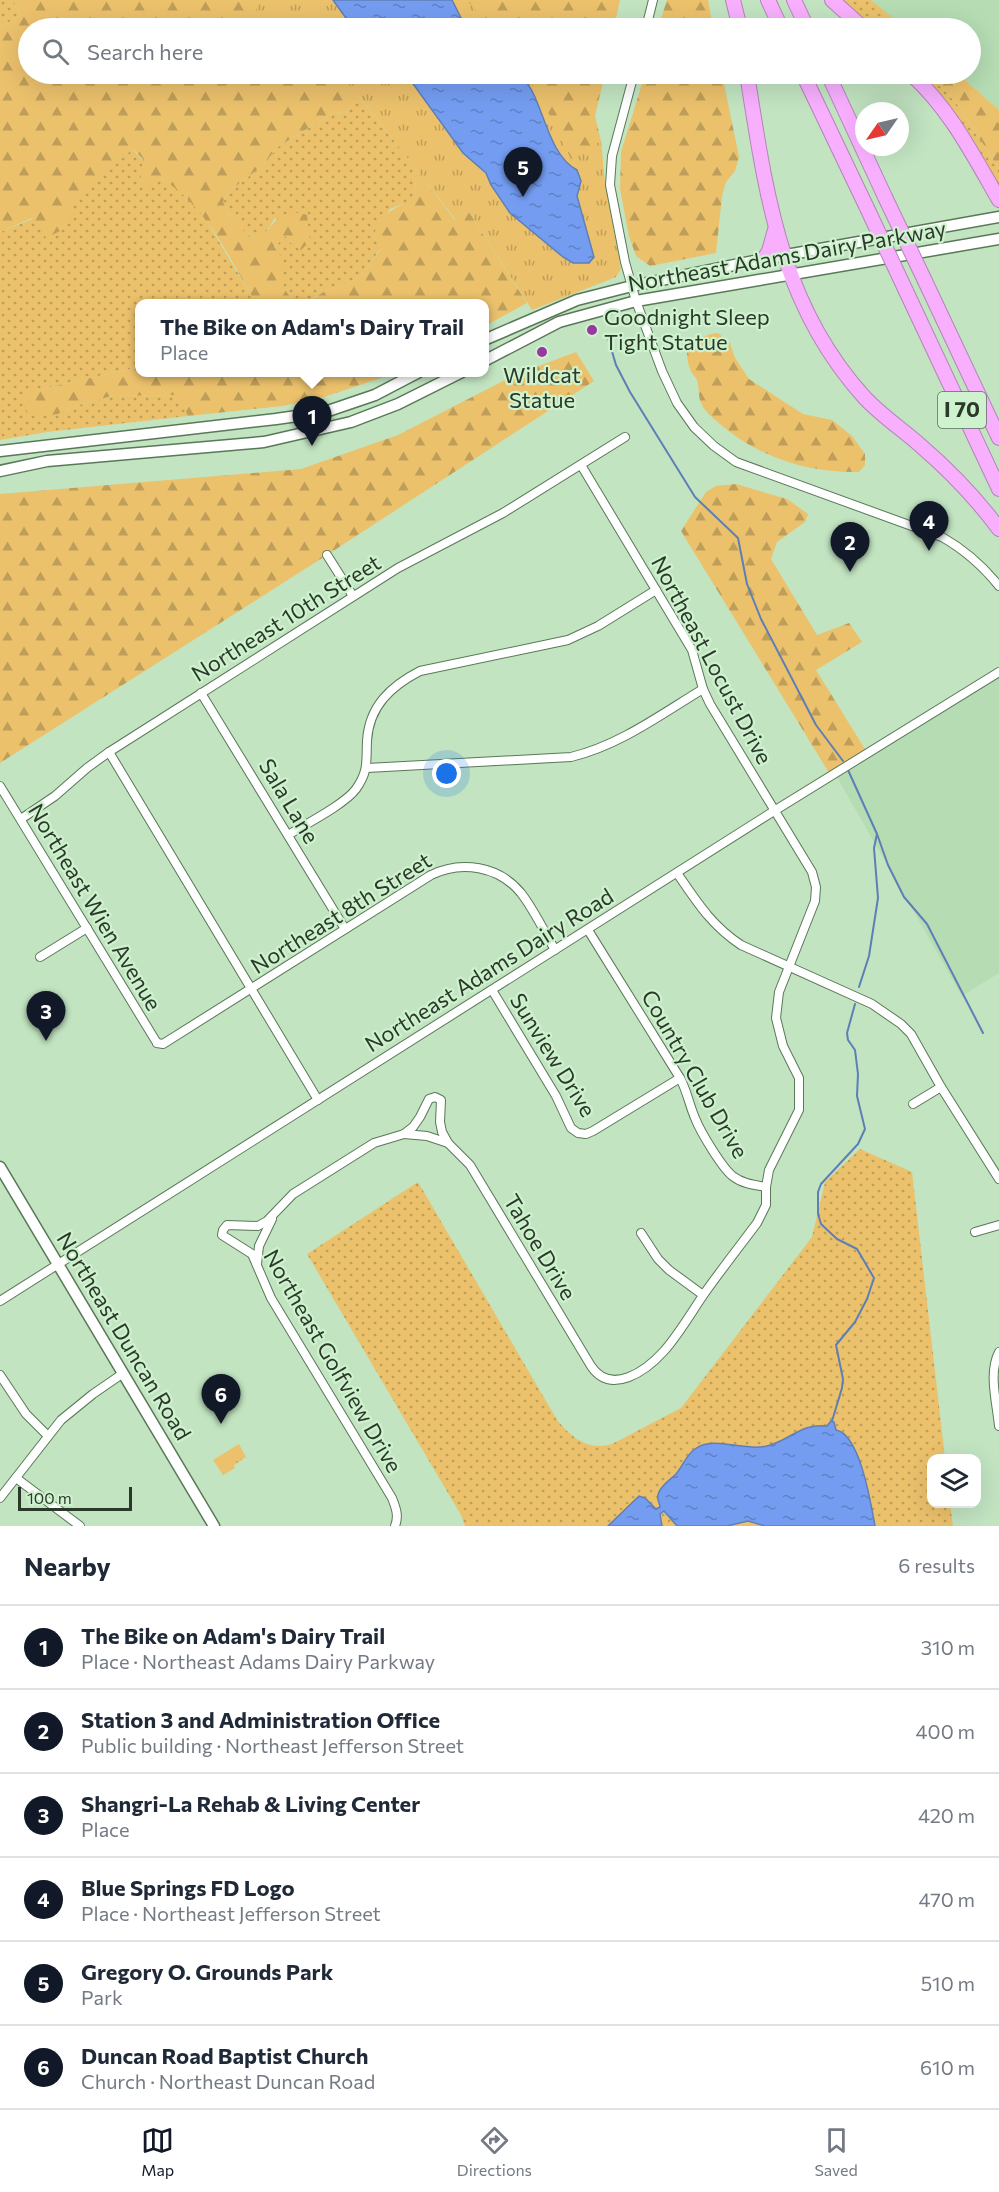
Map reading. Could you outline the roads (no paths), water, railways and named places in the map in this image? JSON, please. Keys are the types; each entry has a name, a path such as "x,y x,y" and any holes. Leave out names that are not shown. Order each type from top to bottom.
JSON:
{"highway":[{"path":"733,0 738,18"},
{"path":"768,0 776,18"},
{"path":"794,0 802,18"},
{"path":"832,0 852,18"},
{"path":"749,84 775,230 804,309 834,361 867,400 949,472 999,529"},
{"name":"I 70","path":"807,84 999,489"},
{"name":"I 70","path":"833,84 999,438"},
{"path":"923,84 952,120 999,200"},
{"path":"764,259 769,251 775,230"}],"main road":[{"name":"Northeast Adams Dairy Parkway","path":"489,338 577,300 632,286 764,259 999,217"},
{"name":"Northeast Adams Dairy Parkway","path":"489,358 559,322 636,301 999,240"},
{"path":"0,451 325,412 375,395 409,377"},
{"path":"0,471 47,461 264,442 351,422 398,404 452,377"},
{"name":"Northeast Duncan Road","path":"0,1167 214,1526"}],"street":[{"path":"649,18 654,0"},
{"path":"631,84 612,156 610,185 625,262 636,301 662,371 677,403 694,427 736,462 942,537 964,550 984,567 999,586"},
{"name":"Northeast 10th Street","path":"21,819 55,796 109,752 353,596 398,568 503,513 625,437"},
{"name":"Northeast Locust Drive","path":"582,465 692,650 703,689 710,704 812,872 816,886 815,901 779,993 776,1018 783,1046 799,1078 799,1110 769,1170 765,1187 766,1205 757,1223 664,1351 642,1369 619,1381 609,1381 595,1373"},
{"path":"327,555 353,596"},
{"path":"288,835 355,791 367,768 368,736 375,709 390,690 405,679 420,671 577,637 598,627 656,590"},
{"name":"Northeast Adams Dairy Road","path":"0,1301 774,811 999,672"},
{"path":"367,768 571,757 624,737 703,689"},
{"name":"Sala Lane","path":"201,693 345,929"},
{"path":"109,752 318,1100"},
{"name":"Northeast Wien Avenue","path":"0,786 156,1044"},
{"name":"Northeast 8th Street","path":"156,1044 163,1044 440,870 459,866 479,867 511,883 521,894 555,950"},
{"path":"677,873 708,919 724,934 741,945 869,1002 892,1016 911,1034 941,1087 999,1179"},
{"path":"40,957 87,928"},
{"name":"Country Club Drive","path":"588,930 680,1078 688,1092 695,1120 723,1165 734,1177 749,1184 765,1187"},
{"name":"Sunview Drive","path":"492,990 556,1096 571,1128 578,1133 586,1134 593,1131 680,1078"},
{"path":"913,1104 941,1087"},
{"name":"Tahoe Drive","path":"404,1134 419,1119 428,1101 435,1097 441,1100 440,1122 448,1143 470,1166 595,1373"},
{"path":"257,1264 259,1246 265,1231 276,1213 293,1194 363,1150 388,1138 404,1134 427,1136 448,1143"},
{"name":"Northeast Golfview Drive","path":"276,1213 258,1226 227,1225 222,1235 252,1254 271,1298 392,1498 396,1522"},
{"path":"975,1232 999,1224"},
{"path":"641,1233 658,1259 669,1270 704,1295"},
{"path":"999,1352 994,1362 993,1373 999,1426"},
{"path":"0,1498 47,1435 75,1408 122,1374"},
{"path":"0,1376 26,1414 47,1435"},
{"path":"16,1478 80,1526"}],"water":[{"path":"333,0 452,0 461,18 346,18"},
{"path":"413,84 528,84 555,146 568,164 577,170 581,181 577,196 594,257 589,263 573,263 563,257 510,213 491,185 486,173 463,153"},
{"path":"831,1421 834,1422 836,1430 844,1434 852,1444 858,1456 875,1526 765,1526 748,1521 727,1526 677,1526 664,1511 660,1514 662,1526 608,1526 639,1496 645,1498 656,1509 660,1507 658,1495 661,1488 676,1474 692,1451 703,1445 720,1443 749,1447 767,1446 802,1429 827,1426"}],"waterway":[{"path":"608,338 616,365 630,392 695,497 738,538 747,584 761,619 816,725 843,761"},
{"path":"848,770 904,897 927,924 983,1033"},
{"path":"859,987 869,956 878,898 874,848 877,834"},
{"path":"832,1421 843,1379 836,1345 855,1322 867,1299 874,1278 857,1249 837,1239 821,1224 818,1214 818,1192 821,1184 858,1144 865,1129 857,1096 858,1074 855,1050 848,1040 847,1033 855,1004"}],"place":[{"name":"Gregory O. Grounds Park","path":"523,197"},
{"name":"Goodnight Sleep Tight Statue","path":"592,330"},
{"name":"Wildcat Statue","path":"542,352"},
{"name":"The Bike on Adam's Dairy Trail","path":"312,446"},
{"name":"Blue Springs FD Logo","path":"929,551"},
{"name":"Station 3 and Administration Office","path":"850,572"},
{"name":"Shangri-La Rehab & Living Center","path":"46,1041"},
{"name":"Duncan Road Baptist Church","path":"221,1424"}]}
